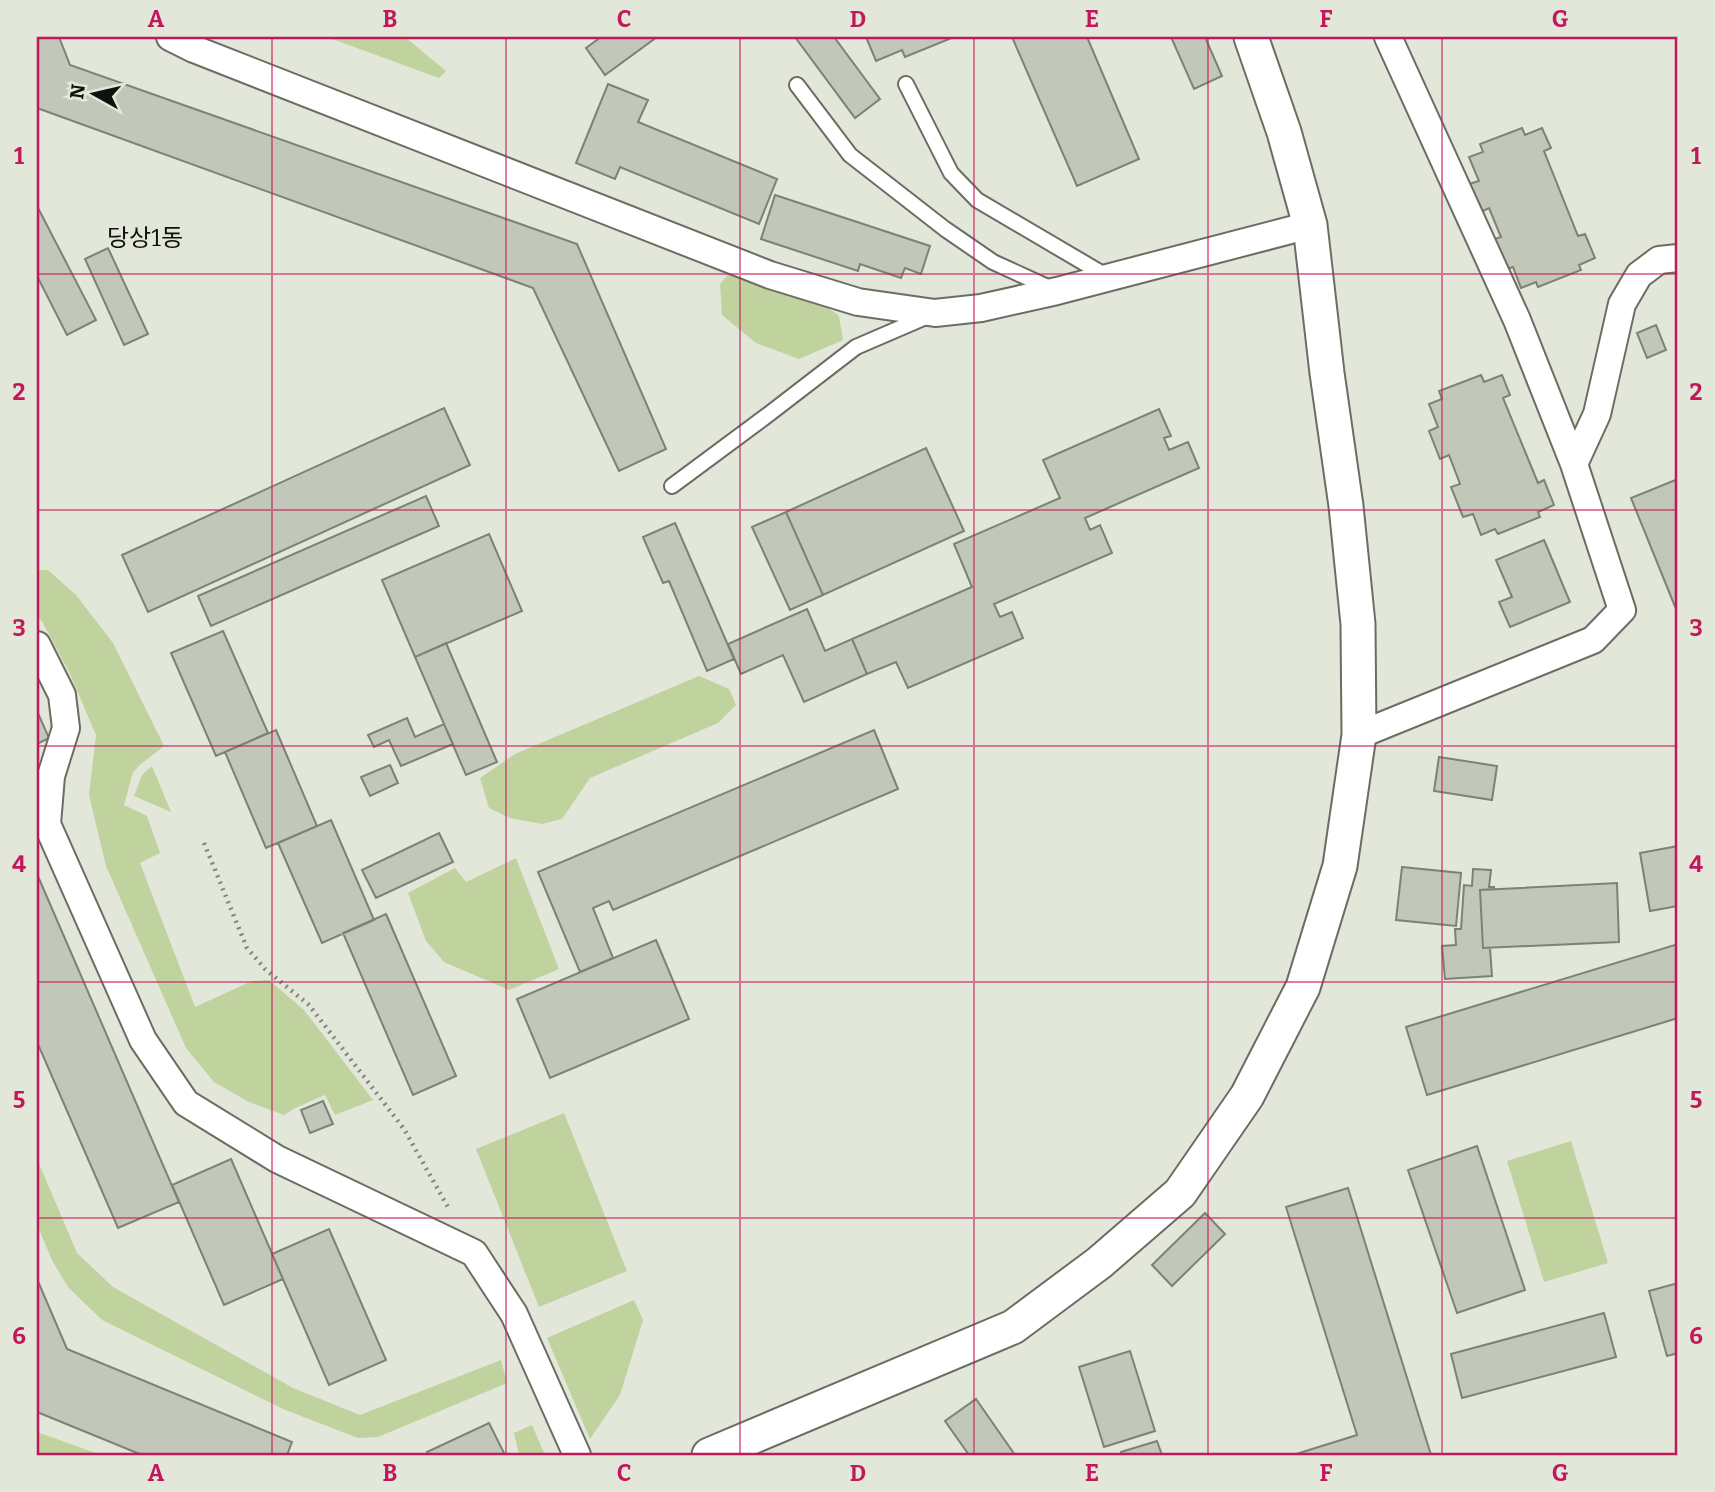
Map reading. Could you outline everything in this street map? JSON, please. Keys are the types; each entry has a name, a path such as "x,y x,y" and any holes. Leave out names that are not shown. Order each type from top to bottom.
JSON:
{"street":[{"path":"170,37 194,49 770,275 858,302 935,313 981,308 1109,278 1310,225"},
{"path":"709,1455 1013,1326 1099,1263 1180,1194 1247,1096 1303,987 1340,866 1359,735 1358,624 1346,506 1310,225 1284,132 1251,37"},
{"path":"1359,735 1593,640 1622,610 1574,464 1517,320 1388,37"},
{"path":"1574,464 1597,414 1622,304 1639,275 1659,260 1678,258"},
{"path":"37,645 62,695 66,728 51,776 47,824 143,1040 186,1103 277,1159 474,1253 514,1314 577,1455"}],"lane":[{"path":"906,84 951,173 977,200 1109,278"},
{"path":"797,85 850,155 945,229 993,262 1056,291"},
{"path":"672,486 856,347 935,313"}],"path":[{"path":"204,843 247,948 265,970 309,1005 404,1129 474,1253"}],"green space":[{"path":"327,37 405,37 446,71 439,78"},
{"path":"732,270 820,302 839,316 843,340 799,359 756,343 722,315 720,284"},
{"path":"37,570 48,570 76,595 113,643 164,746 133,772 124,805 147,816 160,853 140,863 195,1007 252,981 269,980 304,1010 373,1100 335,1115 325,1095 284,1115 247,1101 214,1082 186,1048 106,866 89,795 96,735 70,674 37,615"},
{"path":"699,676 729,689 736,705 718,723 590,778 562,819 542,824 510,818 489,808 480,778 515,754"},
{"path":"152,766 171,812 134,796 142,775"},
{"path":"516,858 559,969 509,990 444,962 426,941 408,893 455,868 466,882"},
{"path":"564,1113 627,1271 539,1307 476,1149"},
{"path":"1571,1141 1608,1263 1544,1282 1507,1161"},
{"path":"37,1159 77,1253 113,1287 293,1388 360,1415 501,1360 507,1383 378,1437 358,1438 283,1409 102,1320 68,1287 53,1262 37,1225"},
{"path":"634,1300 643,1320 620,1395 590,1439 547,1338"},
{"path":"532,1425 545,1455 519,1455 514,1433"},
{"path":"37,1432 101,1455 37,1455"}],"building":[{"path":"37,37 59,37 70,65 577,244 666,449 619,471 533,288 37,108"},
{"path":"601,37 657,37 605,75 586,48"},
{"path":"795,37 834,37 880,99 855,118"},
{"path":"866,37 954,37 905,57 902,50 876,61"},
{"path":"1012,37 1087,37 1139,159 1077,186"},
{"path":"1171,37 1205,37 1222,76 1194,89"},
{"path":"608,84 648,100 638,122 777,179 759,224 620,167 615,179 576,163"},
{"path":"1522,128 1525,135 1542,128 1551,148 1544,151 1578,236 1585,234 1595,258 1579,265 1581,270 1538,287 1536,282 1521,288 1513,267 1504,270 1492,240 1501,237 1489,208 1481,212 1469,184 1479,181 1469,157 1483,152 1480,144"},
{"path":"775,195 930,246 921,274 905,268 901,278 860,264 858,271 761,239"},
{"path":"37,206 96,320 67,335 37,276"},
{"path":"108,248 148,334 124,345 85,259"},
{"path":"1656,325 1666,350 1647,358 1637,333"},
{"path":"1481,375 1484,382 1502,375 1510,395 1503,398 1538,483 1544,480 1554,505 1538,512 1540,517 1498,534 1495,529 1481,535 1473,514 1463,517 1451,487 1460,484 1449,455 1440,459 1429,431 1438,427 1429,404 1442,399 1439,391"},
{"path":"444,408 470,465 148,612 122,555"},
{"path":"1159,409 1171,436 1164,438 1169,450 1188,442 1199,468 1085,518 1090,530 1100,525 1112,553 994,604 1000,617 1012,612 1023,638 908,688 896,662 867,674 852,639 972,587 954,544 1060,498 1043,460"},
{"path":"926,448 964,531 823,595 786,512"},
{"path":"1678,479 1678,614 1631,498"},
{"path":"426,496 439,526 211,626 198,596"},
{"path":"786,512 823,595 790,610 752,527"},
{"path":"675,523 734,659 707,671 669,581 663,583 643,537"},
{"path":"489,534 522,611 415,657 382,580"},
{"path":"1544,540 1570,602 1510,627 1499,602 1512,597 1496,560"},
{"path":"807,609 825,651 852,639 867,674 804,702 783,655 741,674 728,644"},
{"path":"223,631 268,733 216,756 171,653"},
{"path":"446,643 497,762 466,775 415,657"},
{"path":"37,711 49,738 37,744"},
{"path":"407,718 415,737 444,724 453,744 401,766 389,740 374,747 368,735"},
{"path":"276,730 317,826 266,848 225,752"},
{"path":"874,730 898,789 613,910 609,901 593,908 613,958 580,972 538,872"},
{"path":"1439,757 1497,766 1492,800 1434,791"},
{"path":"390,765 398,783 370,796 361,777"},
{"path":"331,820 374,920 322,943 278,843"},
{"path":"439,833 453,862 376,898 362,870"},
{"path":"1678,846 1678,906 1650,911 1640,853"},
{"path":"1402,867 1461,873 1456,926 1396,920"},
{"path":"1473,869 1491,870 1489,887 1494,889 1480,890 1483,948 1490,948 1492,976 1445,979 1442,946 1456,945 1455,929 1461,929 1464,885 1472,886"},
{"path":"37,874 179,1202 118,1228 37,1042"},
{"path":"1617,883 1619,942 1483,948 1480,890"},
{"path":"386,914 456,1076 413,1095 343,933"},
{"path":"656,940 689,1019 550,1078 517,999"},
{"path":"1678,944 1678,1018 1427,1095 1406,1027"},
{"path":"323,1101 333,1124 310,1133 301,1110"},
{"path":"1477,1146 1525,1290 1457,1313 1408,1170"},
{"path":"231,1159 283,1279 224,1305 172,1185"},
{"path":"1348,1188 1431,1455 1293,1455 1357,1435 1286,1207"},
{"path":"1205,1213 1225,1234 1172,1286 1152,1265"},
{"path":"329,1229 386,1360 329,1385 272,1254"},
{"path":"37,1279 67,1349 292,1442 287,1455 142,1455 37,1412"},
{"path":"1678,1283 1678,1353 1667,1356 1649,1291"},
{"path":"1604,1313 1616,1357 1462,1398 1451,1354"},
{"path":"1130,1351 1155,1431 1104,1447 1079,1367"},
{"path":"976,1399 1015,1455 969,1455 945,1421"},
{"path":"489,1423 504,1453 500,1455 429,1455 427,1452"},
{"path":"1157,1441 1162,1455 1122,1455 1121,1452"}],"district":[{"name":"당상1동","path":"145,238"}]}
